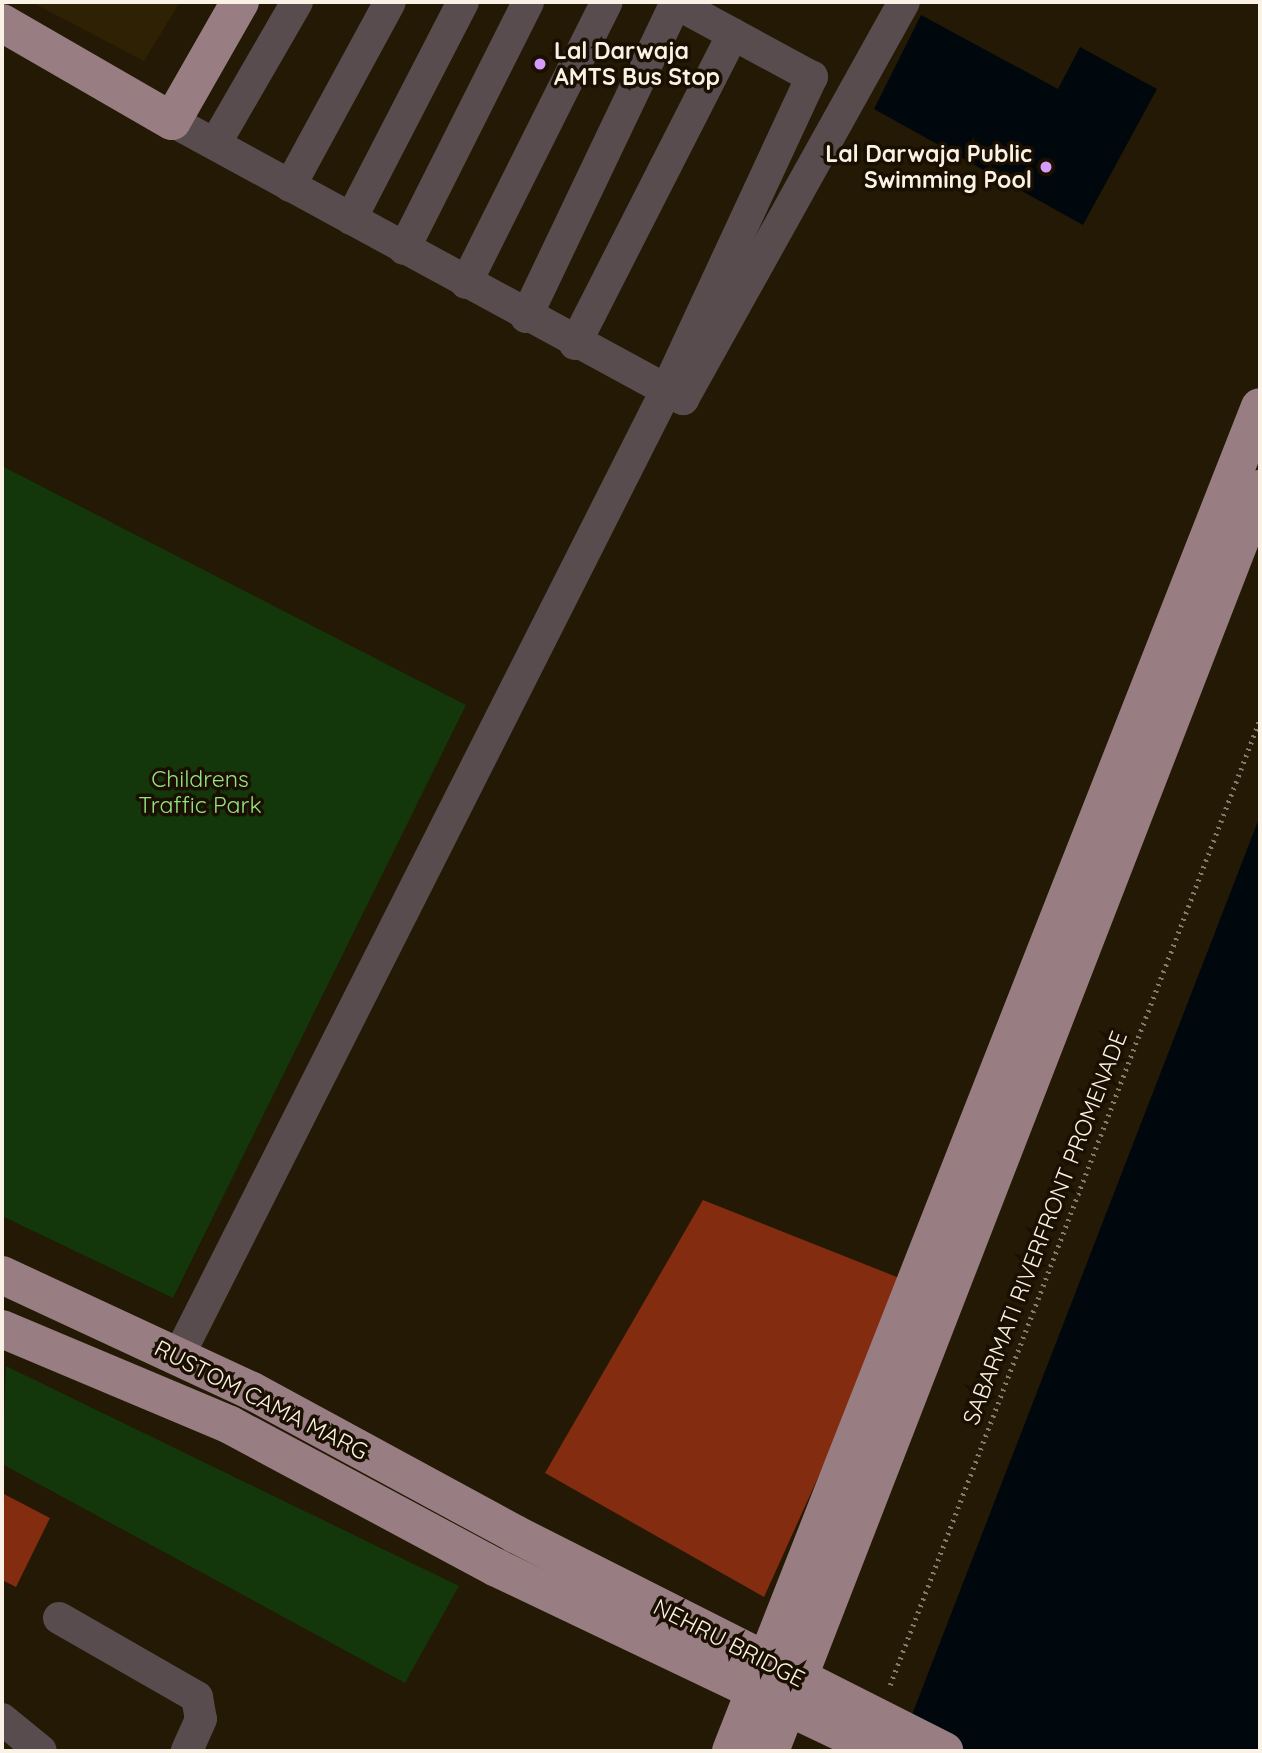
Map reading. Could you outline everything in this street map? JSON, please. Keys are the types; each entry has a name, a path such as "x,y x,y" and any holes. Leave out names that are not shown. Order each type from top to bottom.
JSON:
{"main road":[{"path":"2,23 172,121 240,2"},
{"path":"746,1745 1260,407"},
{"path":"746,1745 1260,489"},
{"name":"RUSTOM CAMA MARG","path":"2,1275 178,1357 515,1534"},
{"name":"RUSTOM CAMA MARG","path":"2,1329 230,1425 495,1567"},
{"name":"NEHRU BRIDGE","path":"515,1534 944,1751"},
{"name":"NEHRU BRIDGE","path":"495,1567 880,1751"}],"street":[{"path":"215,145 297,2"},
{"path":"290,186 390,2"},
{"path":"351,219 463,2"},
{"path":"404,249 528,2"},
{"path":"466,283 607,2"},
{"path":"178,1357 665,393 812,78 675,2 526,317"},
{"path":"172,121 665,393 683,399 691,393 904,2"},
{"path":"575,344 733,34"},
{"path":"2,1346 46,1349"},
{"path":"59,1618 197,1697 201,1720 187,1751"},
{"path":"2,1718 41,1751"}],"path":[{"name":"SABARMATI RIVERFRONT PROMENADE","path":"888,1690 1260,719"}],"shaded area":[{"path":"31,2 180,2 144,61"},
{"name":"Lal Darwaja Public Swimming Pool","path":"921,15 1058,89 1080,47 1157,89 1083,225 874,109"},
{"path":"1260,816 1260,1751 898,1751"}],"green space":[{"name":"Childrens Traffic Park","path":"2,466 466,705 173,1298 2,1216"},
{"path":"6,1366 459,1586 405,1683 2,1464"}],"building":[{"path":"703,1200 907,1281 764,1597 545,1473"},
{"path":"2,1493 50,1518 16,1587 2,1580"}],"place":[{"name":"Lal Darwaja AMTS Bus Stop","path":"540,64"},
{"name":"Lal Darwaja Public Swimming Pool","path":"1046,167"}]}
